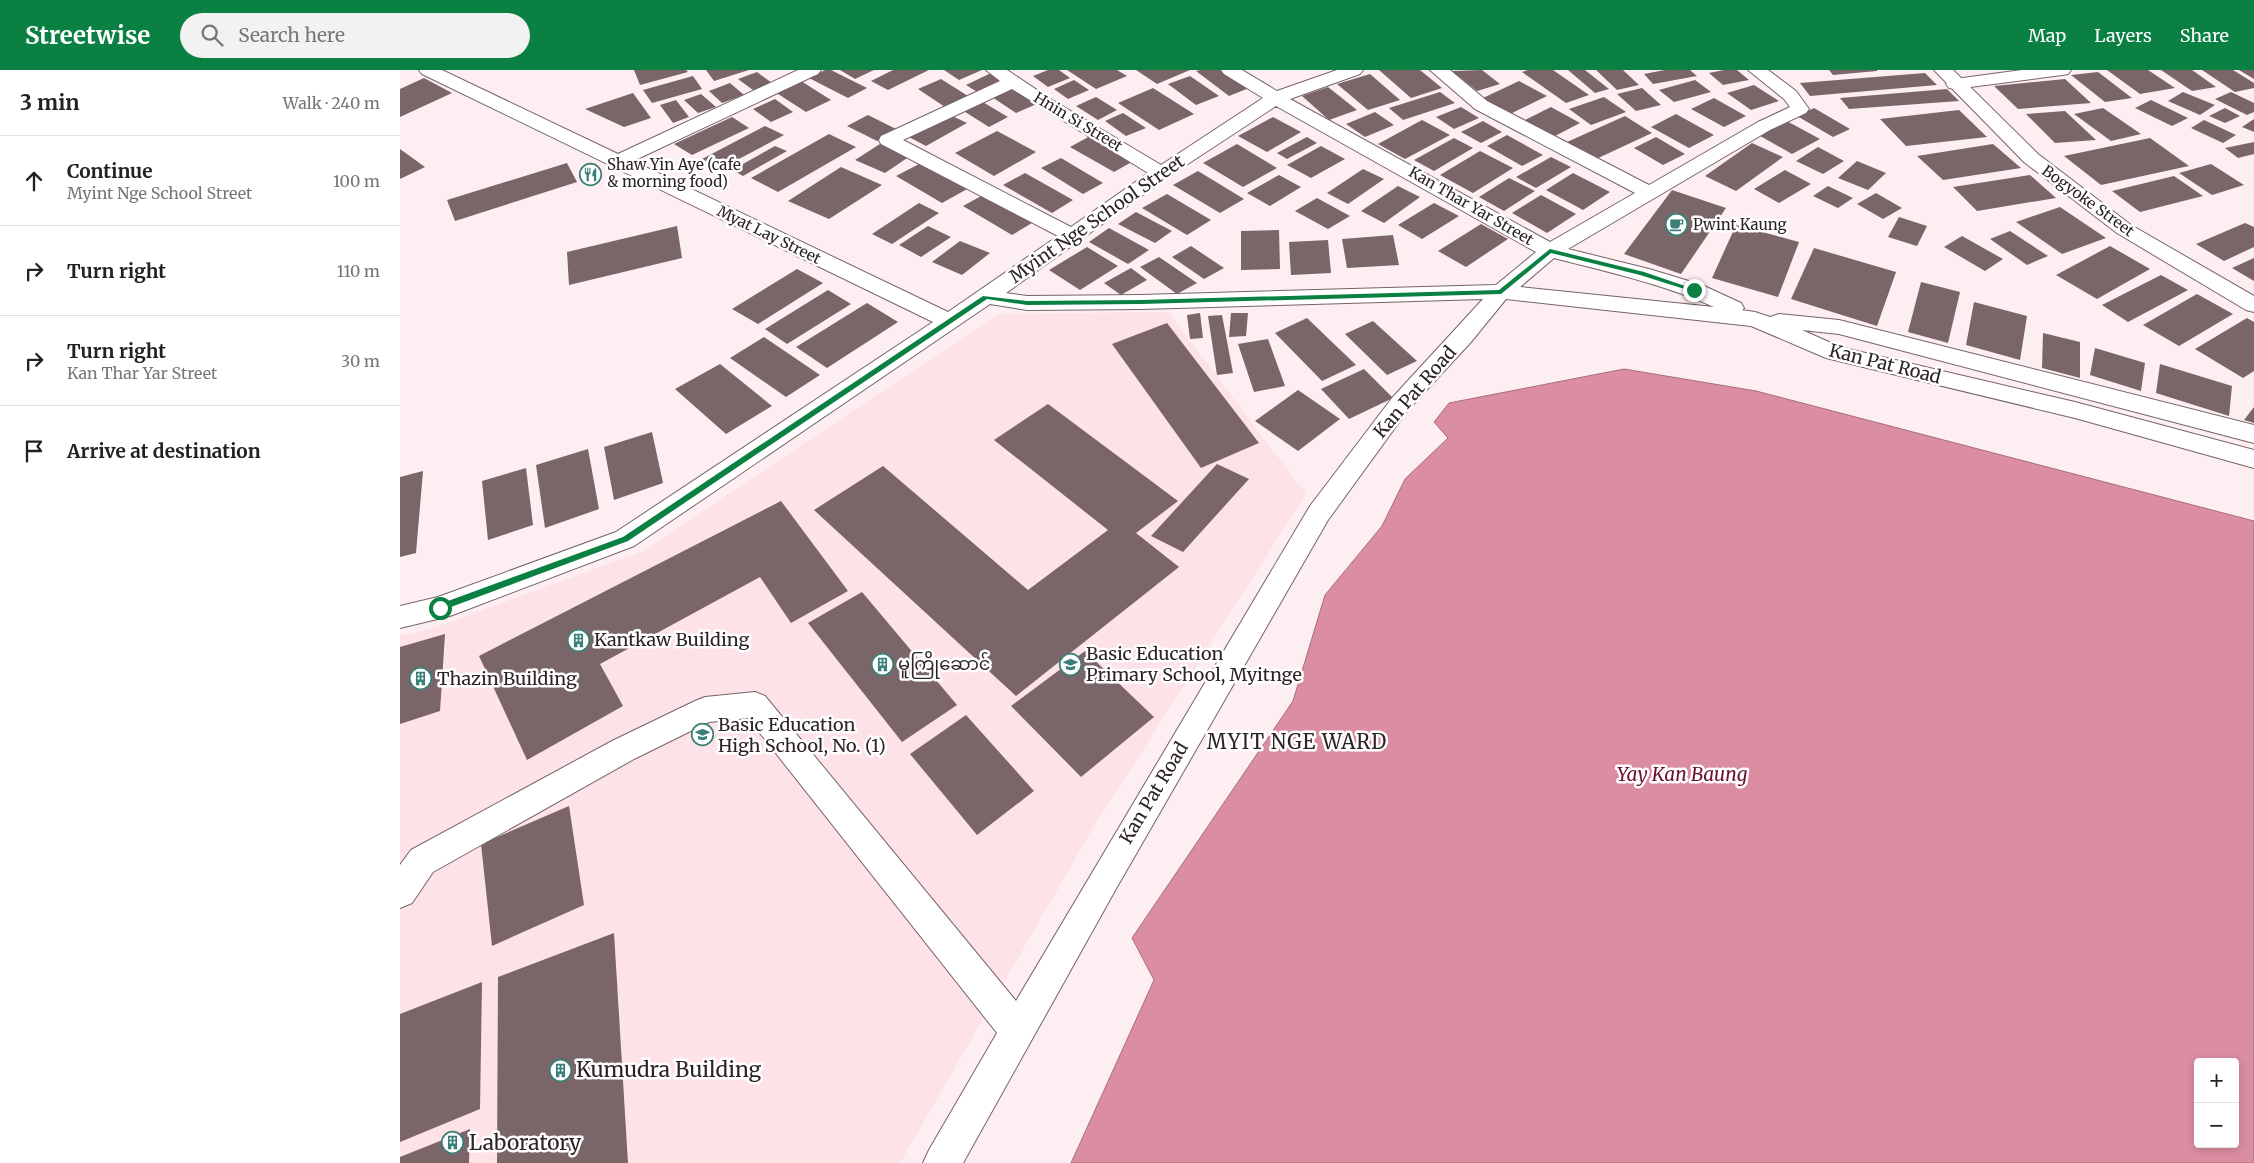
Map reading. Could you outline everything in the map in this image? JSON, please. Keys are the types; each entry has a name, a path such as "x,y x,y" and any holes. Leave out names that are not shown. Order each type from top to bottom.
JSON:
{"street":[{"name":"Myat Lay Street","path":"428,70 948,321"},
{"path":"770,70 789,80"},
{"path":"618,161 812,70"},
{"name":"Hnin Si Street","path":"996,70 1161,173"},
{"name":"Kan Thar Yar Street","path":"1230,70 1275,98 1550,251 1642,274 1694,290 1755,319"},
{"path":"1439,70 1480,105 1650,193"},
{"path":"986,297 1027,303 1141,302 1501,292 1550,251 1764,126 1800,109 1790,95 1757,70"},
{"path":"1949,77 2062,70"},
{"name":"Myint Nge School Street","path":"400,617 440,608 625,539 986,297 1161,173 1275,98 1344,71"},
{"name":"Bogyoke Street","path":"1949,77 2030,158 2124,229 2254,305"},
{"path":"1013,82 888,140 1071,235"},
{"name":"Kan Pat Road","path":"942,1163 1017,1030 1319,513 1400,404 1463,337 1501,292 1755,319 1834,353 2075,410 2254,459"},
{"path":"1755,319 1839,327 2254,434"},
{"path":"400,892 422,861 623,750 705,710 755,705 1017,1030"}],"shaded area":[{"name":"Basic Education High School, No. (1)","path":"1168,312 1306,494 1090,833 900,1163 400,1163 400,636 434,628 641,552 998,314"}],"water":[{"name":"Yay Kan Baung","path":"1624,369 1756,391 2254,521 2254,1163 1071,1163 1154,980 1132,938 1293,701 1325,595 1382,526 1405,479 1448,438 1434,422 1449,403"}],"building":[{"path":"634,70 686,70 688,72 640,85"},
{"path":"706,70 749,70 714,81"},
{"path":"825,70 831,70 867,88 848,98 809,78"},
{"path":"840,70 874,70 855,79"},
{"path":"893,70 929,70 888,90 871,81"},
{"path":"944,70 982,70 959,80"},
{"path":"1048,70 1059,70 1070,78 1048,87 1033,76"},
{"path":"1067,70 1117,70 1127,76 1096,89"},
{"path":"1136,70 1190,70 1157,84"},
{"path":"1224,70 1249,88 1229,96 1196,71"},
{"path":"1379,70 1420,70 1442,88 1411,98"},
{"path":"1482,70 1500,84 1477,91 1452,71"},
{"path":"1528,70 1553,70 1589,95 1566,103 1522,72"},
{"path":"1568,70 1585,70 1609,89 1595,93"},
{"path":"1596,70 1623,70 1639,85 1617,90"},
{"path":"1665,70 1690,70 1697,76 1653,84 1644,74"},
{"path":"1737,70 1749,80 1723,85 1709,73"},
{"path":"1829,70 1877,70 1877,71 1833,75"},
{"path":"2107,70 2148,70 2175,88 2140,94"},
{"path":"2161,70 2192,70 2216,87 2192,91"},
{"path":"2202,70 2233,70 2254,83 2254,88 2235,92"},
{"path":"2239,70 2254,70 2254,79"},
{"path":"757,72 772,83 753,90 738,79"},
{"path":"2098,72 2132,98 2105,102 2071,75"},
{"path":"991,73 1004,81 979,93 966,85"},
{"path":"1925,73 1937,85 1810,96 1800,83"},
{"path":"1370,74 1400,100 1368,110 1337,84"},
{"path":"693,76 702,89 652,103 643,90"},
{"path":"1190,76 1219,96 1196,105 1168,84"},
{"path":"424,78 452,93 400,117 400,89"},
{"path":"941,79 968,96 945,107 918,89"},
{"path":"2065,79 2091,103 2018,109 1994,86"},
{"path":"1074,80 1089,90 1068,99 1054,89"},
{"path":"1695,80 1711,92 1674,102 1659,90"},
{"path":"801,81 831,100 806,112 775,92"},
{"path":"1519,81 1547,96 1510,114 1483,98"},
{"path":"730,83 744,95 722,103 709,91"},
{"path":"1754,85 1779,101 1751,110 1727,93"},
{"path":"1015,87 1039,103 1016,113 992,97"},
{"path":"1328,87 1357,110 1329,120 1302,96"},
{"path":"1153,88 1194,114 1159,130 1118,103"},
{"path":"1642,88 1661,105 1636,111 1617,94"},
{"path":"1947,89 1959,101 1849,109 1840,98"},
{"path":"1440,92 1455,103 1403,120 1389,108"},
{"path":"2183,92 2215,105 2200,115 2168,101"},
{"path":"2231,92 2254,103 2254,112 2247,115 2215,99"},
{"path":"633,93 651,118 624,127 585,109"},
{"path":"701,94 716,107 698,113 684,100"},
{"path":"1096,97 1117,110 1098,120 1076,106"},
{"path":"1604,97 1626,112 1591,125 1569,109"},
{"path":"1714,98 1746,116 1724,127 1691,109"},
{"path":"775,99 793,112 771,122 753,109"},
{"path":"676,100 689,117 673,123 660,105"},
{"path":"2151,100 2188,118 2172,126 2135,108"},
{"path":"981,101 1008,117 989,127 962,110"},
{"path":"1461,107 1479,118 1454,129 1436,117"},
{"path":"1551,107 1580,123 1553,137 1523,121"},
{"path":"1814,108 1850,129 1833,137 1797,116"},
{"path":"2103,108 2141,134 2111,141 2074,114"},
{"path":"2225,108 2240,116 2225,123 2209,116"},
{"path":"1959,110 1987,137 1906,146 1880,119"},
{"path":"2065,111 2096,140 2055,143 2026,114"},
{"path":"1375,112 1394,125 1365,137 1346,124"},
{"path":"1123,113 1146,128 1126,136 1105,121"},
{"path":"948,114 967,123 926,146 907,136"},
{"path":"1676,114 1714,135 1689,148 1651,127"},
{"path":"868,115 898,130 877,141 847,126"},
{"path":"1625,116 1652,133 1594,160 1567,142"},
{"path":"732,117 749,128 692,155 674,144"},
{"path":"1273,117 1301,132 1267,152 1238,136"},
{"path":"1783,119 1820,139 1792,154 1755,133"},
{"path":"2254,119 2254,132 2242,127"},
{"path":"1422,120 1450,135 1405,159 1378,144"},
{"path":"2204,120 2236,135 2223,143 2191,128"},
{"path":"1483,121 1502,132 1481,143 1461,132"},
{"path":"765,126 784,135 720,169 702,159"},
{"path":"997,131 1036,152 994,176 955,153"},
{"path":"829,134 856,147 778,192 751,178"},
{"path":"1092,135 1137,159 1114,172 1070,147"},
{"path":"1507,135 1543,155 1522,166 1487,146"},
{"path":"1307,137 1317,143 1287,159 1277,153"},
{"path":"1656,137 1685,154 1663,165 1634,148"},
{"path":"1454,138 1473,148 1434,171 1414,160"},
{"path":"2150,138 2189,166 2101,185 2064,156"},
{"path":"883,142 913,154 885,173 855,160"},
{"path":"2254,142 2254,154 2238,158 2225,148"},
{"path":"1752,143 1783,157 1736,191 1705,176"},
{"path":"1237,144 1277,168 1243,187 1203,163"},
{"path":"1993,144 2021,168 1943,180 1917,156"},
{"path":"775,146 787,151 743,176 732,170"},
{"path":"1321,146 1345,159 1311,178 1287,165"},
{"path":"1818,147 1844,161 1823,174 1796,161"},
{"path":"400,149 425,167 400,179"},
{"path":"1480,151 1513,168 1473,193 1440,175"},
{"path":"1551,157 1571,167 1536,188 1516,177"},
{"path":"1061,158 1103,183 1083,194 1041,168"},
{"path":"1857,161 1886,173 1868,190 1838,178"},
{"path":"923,162 969,188 942,203 896,176"},
{"path":"567,163 577,182 455,221 447,200"},
{"path":"2211,164 2244,185 2212,195 2179,173"},
{"path":"841,167 882,185 829,219 788,201"},
{"path":"1363,169 1384,179 1348,204 1327,193"},
{"path":"1785,170 1811,184 1779,203 1754,189"},
{"path":"1198,171 1244,199 1220,213 1173,185"},
{"path":"1025,173 1073,200 1052,213 1003,185"},
{"path":"1573,173 1610,192 1583,210 1546,190"},
{"path":"1279,175 1301,187 1270,206 1247,193"},
{"path":"2030,175 2056,198 1977,211 1953,187"},
{"path":"2174,176 2203,196 2140,212 2112,191"},
{"path":"1509,178 1535,191 1504,211 1479,197"},
{"path":"1398,186 1420,197 1384,223 1361,211"},
{"path":"1828,186 1853,198 1838,208 1813,196"},
{"path":"1672,190 1726,208 1681,274 1624,254"},
{"path":"1876,193 1902,208 1883,219 1857,204"},
{"path":"1167,194 1211,220 1187,235 1142,208"},
{"path":"983,195 1032,223 1012,235 963,206"},
{"path":"1541,195 1576,214 1547,233 1512,213"},
{"path":"1317,198 1350,216 1328,229 1295,211"},
{"path":"919,203 939,213 892,244 872,234"},
{"path":"1434,203 1459,216 1422,239 1398,225"},
{"path":"2060,207 2106,238 2062,254 2016,222"},
{"path":"1136,212 1172,231 1155,243 1118,224"},
{"path":"1899,217 1927,226 1917,246 1888,237"},
{"path":"2245,223 2254,227 2254,247 2224,261 2196,244"},
{"path":"1481,224 1508,239 1466,267 1438,251"},
{"path":"1736,225 1799,242 1778,297 1712,278"},
{"path":"677,226 682,258 569,285 567,252"},
{"path":"928,226 951,237 921,257 899,245"},
{"path":"1109,228 1149,250 1128,264 1089,242"},
{"path":"1279,230 1280,269 1241,270 1241,231"},
{"path":"2010,231 2048,256 2027,265 1990,239"},
{"path":"1393,235 1399,265 1347,268 1342,239"},
{"path":"1962,236 2003,259 1985,271 1944,247"},
{"path":"1328,240 1331,273 1291,275 1289,242"},
{"path":"960,241 990,253 962,275 932,262"},
{"path":"1191,246 1224,268 1204,279 1172,257"},
{"path":"2110,246 2150,269 2097,299 2056,275"},
{"path":"1087,247 1118,266 1080,290 1049,270"},
{"path":"1814,248 1896,272 1877,326 1791,299"},
{"path":"1159,257 1197,283 1177,294 1140,267"},
{"path":"2254,258 2254,281 2232,268"},
{"path":"1131,268 1147,280 1121,295 1104,283"},
{"path":"797,269 823,283 758,324 732,309"},
{"path":"2161,275 2188,290 2128,322 2102,305"},
{"path":"1921,282 1960,292 1948,343 1908,332"},
{"path":"828,290 851,304 787,344 765,329"},
{"path":"2197,294 2233,314 2179,346 2143,325"},
{"path":"1974,302 2027,316 2020,360 1966,345"},
{"path":"867,303 898,322 827,368 796,347"},
{"path":"1200,313 1203,338 1190,339 1187,315"},
{"path":"1231,313 1248,313 1246,336 1229,337"},
{"path":"1222,315 1233,373 1217,375 1208,316"},
{"path":"1307,318 1356,365 1322,381 1275,333"},
{"path":"2247,318 2254,322 2254,371 2243,378 2195,349"},
{"path":"1373,321 1417,361 1387,375 1345,334"},
{"path":"1167,323 1259,443 1201,468 1112,344"},
{"path":"2043,333 2080,342 2080,378 2042,368"},
{"path":"764,337 820,375 786,397 730,358"},
{"path":"1268,339 1285,386 1254,392 1238,344"},
{"path":"2095,348 2145,363 2141,391 2090,375"},
{"path":"720,364 772,406 726,434 675,389"},
{"path":"2160,364 2232,386 2229,416 2156,393"},
{"path":"1364,369 1393,398 1349,419 1321,389"},
{"path":"1298,390 1340,419 1298,451 1255,421"},
{"path":"1048,404 1178,501 1136,533 1179,567 1016,696 814,510 883,466 1028,590 1108,530 994,440"},
{"path":"2254,407 2254,423 2244,420"},
{"path":"652,432 663,483 614,500 604,447"},
{"path":"588,449 599,509 545,528 536,465"},
{"path":"1217,464 1249,479 1183,552 1151,536"},
{"path":"526,468 533,525 488,540 482,481"},
{"path":"423,471 416,553 400,557 400,477"},
{"name":"Kantkaw Building","path":"781,501 848,591 791,623 760,577 600,664 623,706 527,760 479,656"},
{"name":"မူကြိုဆောင်","path":"862,592 957,705 902,742 808,623"},
{"name":"Thazin Building","path":"445,634 440,711 400,724 400,647"},
{"path":"1085,651 1154,717 1081,777 1011,706"},
{"path":"966,715 1034,791 977,835 910,754"},
{"path":"569,806 584,905 492,946 481,844"},
{"name":"Kumudra Building","path":"614,933 628,1163 497,1163 498,977"},
{"path":"482,982 480,1109 400,1142 400,1014"},
{"name":"Laboratory","path":"470,1129 469,1163 400,1163 400,1157"}],"place":[{"name":"Shaw Yin Aye (cafe & morning food)","path":"591,174"},
{"name":"Pwint Kaung","path":"1677,225"},
{"name":"Kantkaw Building","path":"578,640"},
{"name":"မူကြိုဆောင်","path":"882,664"},
{"name":"Basic Education Primary School, Myitnge","path":"1070,664"},
{"name":"Thazin Building","path":"421,679"},
{"name":"Basic Education High School, No. (1)","path":"702,735"},
{"name":"Kumudra Building","path":"560,1070"},
{"name":"Laboratory","path":"453,1143"}],"district":[{"name":"MYIT NGE WARD","path":"1297,742"}],"route":[{"path":"440,608 625,539 986,297 1027,303 1141,302 1273,300 1501,292 1550,251 1642,274 1694,290"}]}
